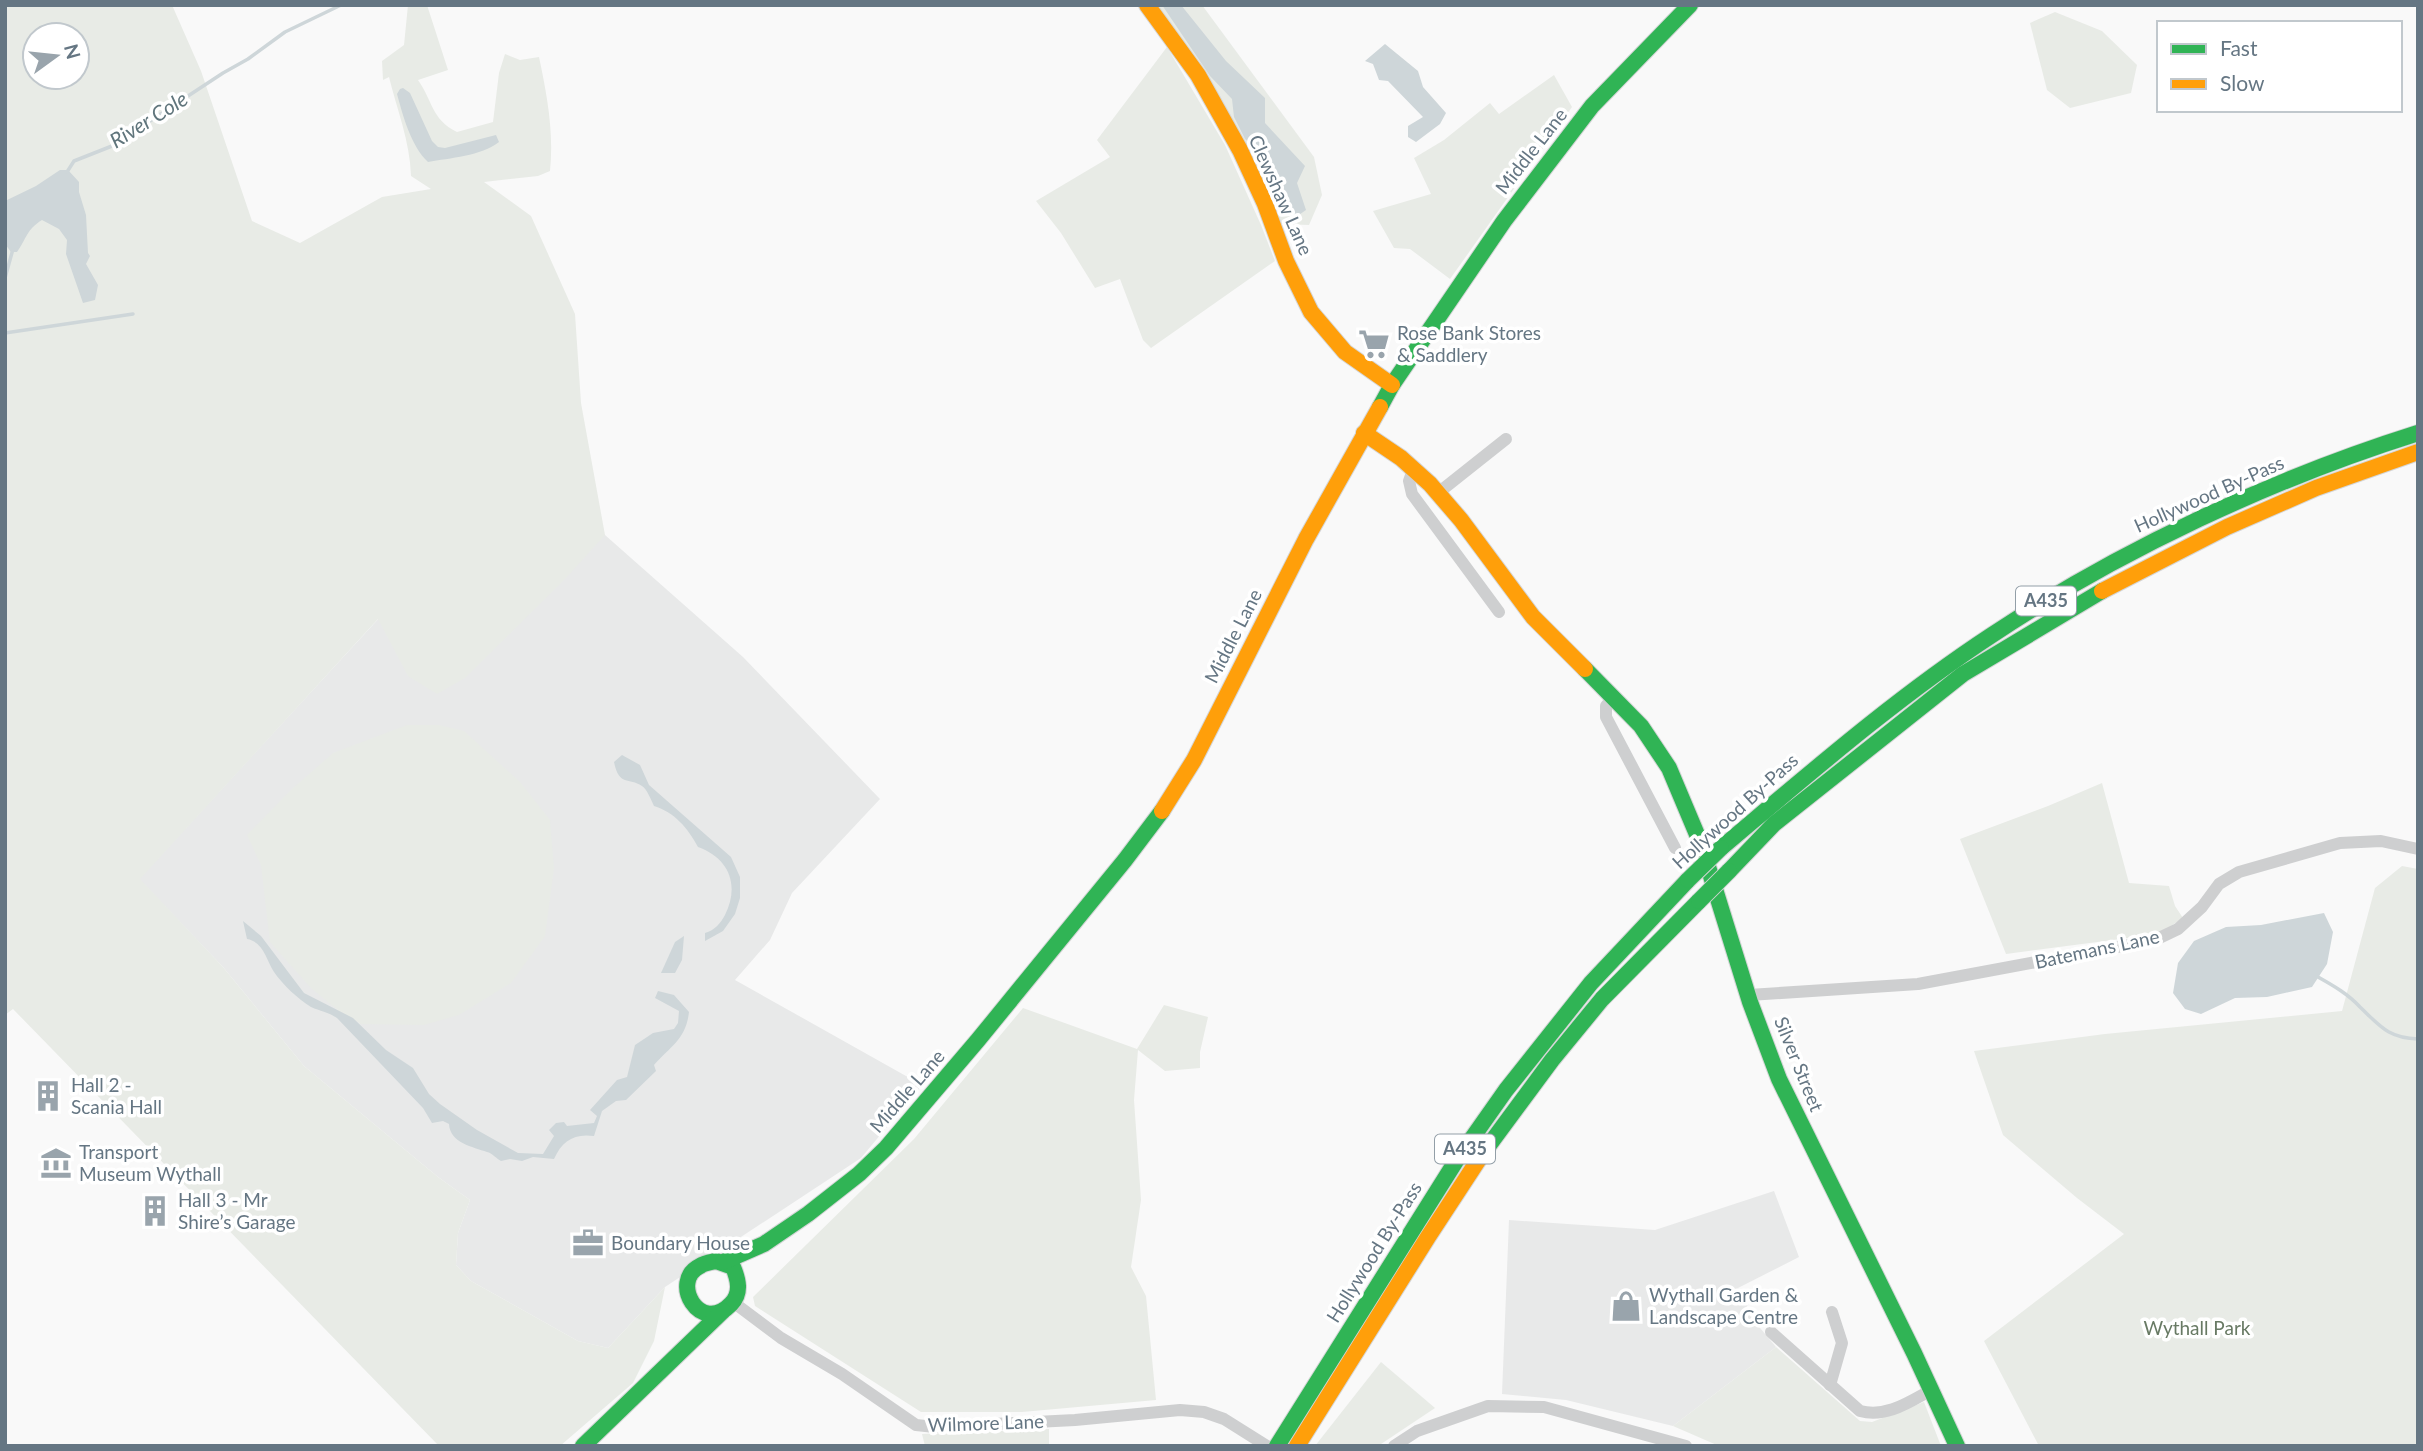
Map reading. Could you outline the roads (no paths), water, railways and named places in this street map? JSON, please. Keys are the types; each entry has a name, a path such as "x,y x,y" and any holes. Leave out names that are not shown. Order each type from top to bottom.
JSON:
{"main road":[{"name":"Clewshaw Lane","path":"1147,5 1198,75 1240,150 1265,204 1286,261 1311,312 1345,352 1392,385"},
{"name":"Middle Lane","path":"683,1348 691,1323 685,1288 688,1278 697,1267 708,1262 723,1262 764,1244 835,1195 859,1174 911,1121 1086,910 1171,799 1194,760 1306,539 1392,385 1504,221 1592,106 1690,5"},
{"name":"Silver Street","path":"1364,433 1414,467 1438,493 1533,617 1614,696 1650,739 1668,766 1698,840 1778,1076 1828,1183 1933,1390 1957,1446"},
{"name":"Hollywood By-Pass","path":"1277,1446 1456,1161 1506,1090 1591,983 1721,848 1826,759 1958,658 2039,605 2128,554 2219,511 2310,471 2418,433"},
{"name":"Hollywood By-Pass","path":"1297,1446 1341,1381 1471,1170 1520,1103 1602,998 1774,824 1963,674 2049,621 2136,572 2227,527 2316,488 2418,452"},
{"name":"Middle Lane","path":"728,1307 739,1290 739,1280 764,1244"},
{"path":"723,1262 733,1268 739,1280"},
{"path":"689,1301 697,1310 708,1314 728,1307"},
{"path":"583,1446 728,1307"}],"street":[{"path":"1438,493 1506,439"},
{"path":"1414,467 1409,481 1412,494 1499,612"},
{"path":"1614,696 1606,706 1606,717 1675,848"},
{"name":"Batemans Lane","path":"1749,995 1918,984 2155,940 2178,929 2202,907 2218,884 2239,872 2340,843 2381,841 2418,849"},
{"name":"Wilmore Lane","path":"728,1307 842,1374 916,1425 935,1427 1075,1420 1180,1410 1204,1412 1236,1425 1267,1446"},
{"path":"1830,1385 1842,1343 1832,1312"},
{"path":"1771,1332 1860,1411 1875,1415 1902,1406 1933,1390"},
{"path":"1394,1446 1417,1431 1488,1406 1544,1407 1686,1446"}],"waterway":[{"name":"River Cole","path":"67,172 74,161 112,146 248,59 285,32 341,5"},
{"name":"River Cole","path":"5,278 13,249"},
{"path":"5,333 133,314"},
{"path":"2318,977 2346,994 2385,1030 2399,1036 2418,1039"}],"place":[{"name":"Rose Bank Stores & Saddlery","path":"1374,344"},
{"name":"Hall 2 - Scania Hall","path":"48,1096"},
{"name":"Transport Museum Wythall","path":"56,1163"},
{"name":"Hall 3 - Mr Shire’s Garage","path":"155,1211"},
{"name":"Boundary House","path":"588,1243"},
{"name":"Wythall Garden & Landscape Centre","path":"1626,1306"}],"park label":[{"name":"Wythall Park","path":"2197,1328"}]}
